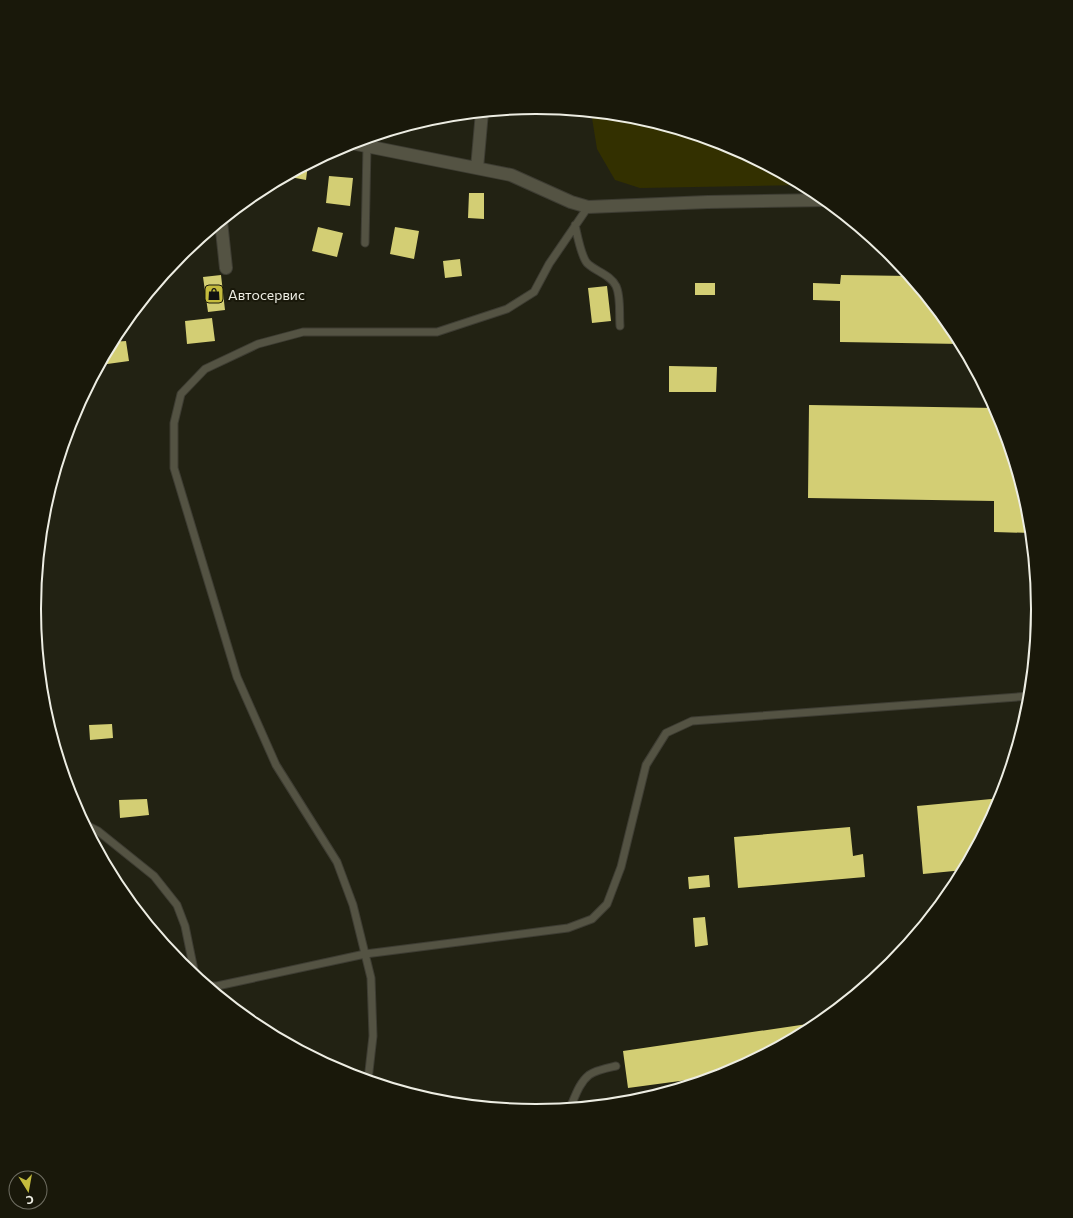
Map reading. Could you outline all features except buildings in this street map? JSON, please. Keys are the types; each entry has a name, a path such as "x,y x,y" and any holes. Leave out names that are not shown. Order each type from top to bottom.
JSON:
{"street":[{"path":"477,168 482,117"},
{"path":"363,145 511,175 571,202 588,207 708,202 816,200"},
{"path":"222,227 226,268"}],"lane":[{"path":"365,243 367,146"},
{"path":"369,1075 373,1036 371,978 353,904 337,862 276,765 237,677 174,468 174,423 181,394 205,369 258,344 303,332 437,332 507,309 534,292 549,264 588,207"},
{"path":"575,225 580,248 586,262 607,275 615,284 618,291 620,326"},
{"path":"215,986 366,954 568,928 592,919 607,904 621,867 646,765 666,733 692,721 1024,696"},
{"path":"92,828 98,831 154,876 177,905 185,926 193,966"},
{"path":"572,1103 581,1084 589,1075 602,1069 616,1066"}],"shaded area":[{"path":"592,118 633,123 665,130 696,140 726,151 756,165 793,185 640,188 615,180 597,149"}],"place":[{"name":"Автосервис","path":"214,294"}]}
